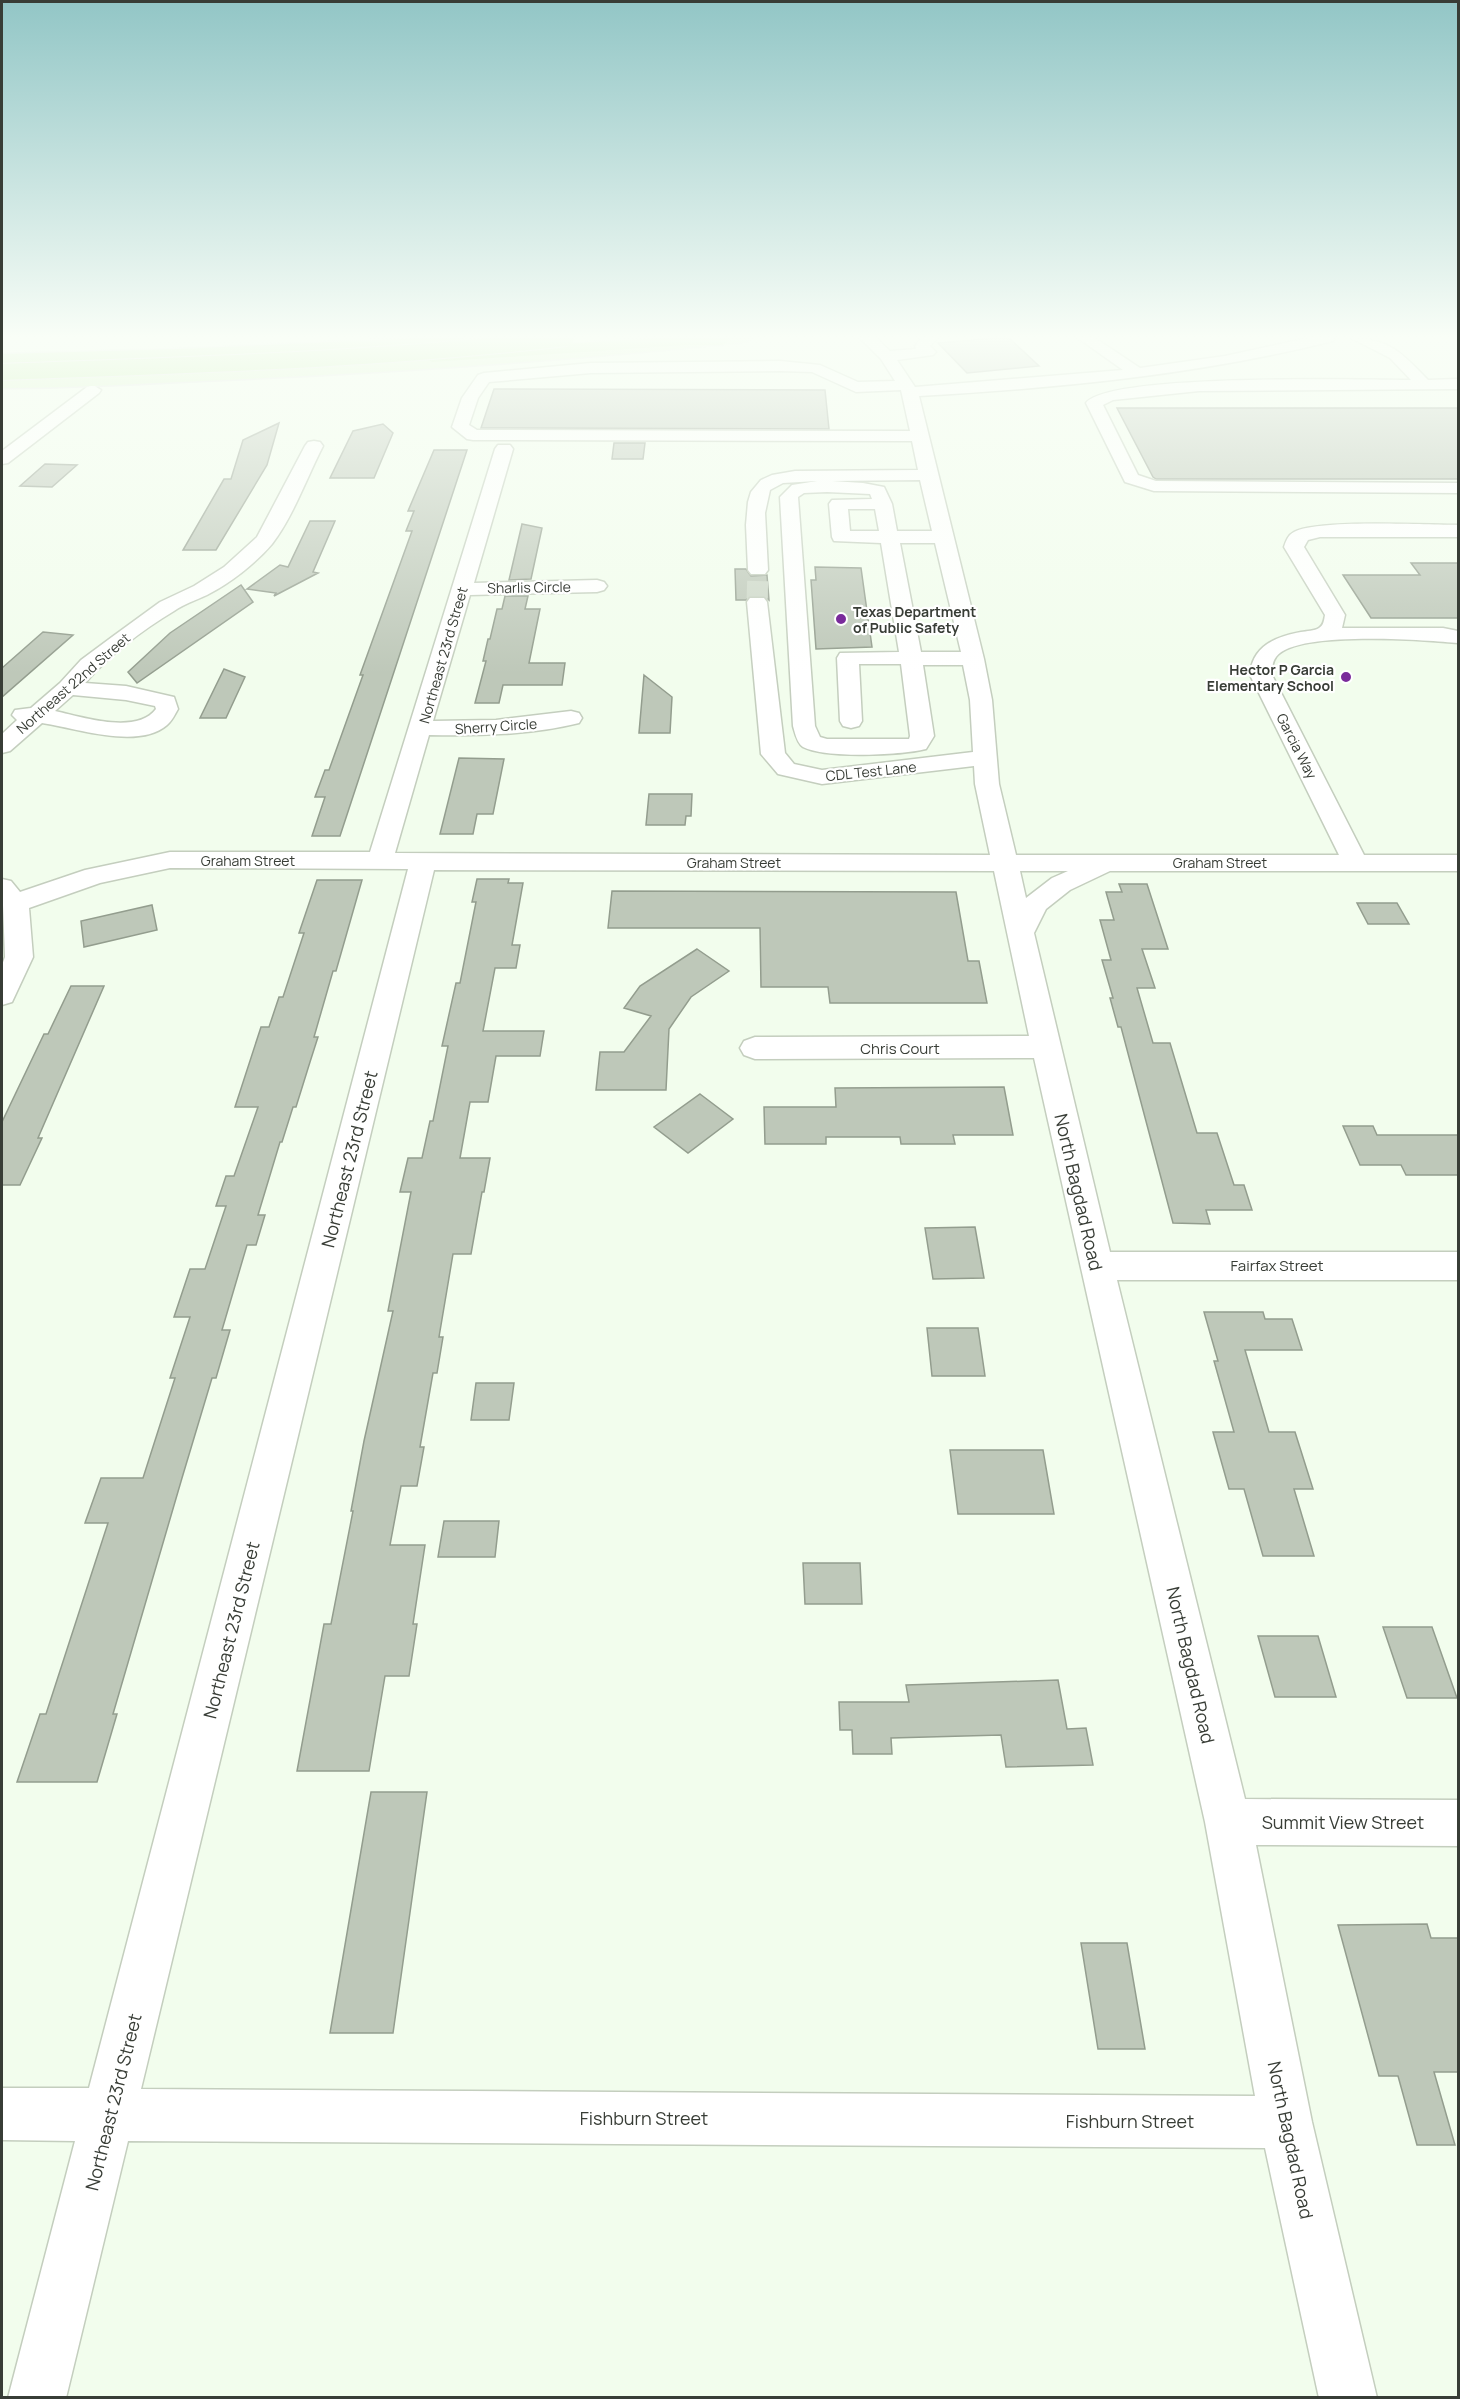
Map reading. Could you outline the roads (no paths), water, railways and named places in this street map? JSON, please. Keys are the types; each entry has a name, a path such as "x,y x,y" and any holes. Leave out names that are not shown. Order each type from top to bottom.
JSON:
{"street":[{"name":"Northeast 22nd Street","path":"2,746 68,688 89,665 166,606 201,590 250,555 272,529 312,450"},
{"name":"Northeast 23rd Street","path":"380,860 504,450"},
{"name":"North Bagdad Road","path":"923,450 973,659 981,700 987,784 1004,862 1096,1266 1228,1821 1286,2122 1348,2397"},
{"path":"1118,450 1131,478 1154,486 1458,488"},
{"path":"758,570 756,501 758,492 764,485 783,477 795,476 928,475"},
{"path":"804,487 868,488 878,491 883,504 911,658 921,736 918,744 906,747 825,746 810,741 804,726 789,497 793,491 804,487"},
{"path":"883,504 838,504 841,537 943,537"},
{"path":"1325,634 1333,626 1335,615 1294,547 1295,541 1301,536 1319,531 1458,531"},
{"name":"Sharlis Circle","path":"461,589 597,586"},
{"name":"CDL Test Lane","path":"757,602 773,754 786,768 822,777 985,758"},
{"name":"Garcia Way","path":"1354,862 1261,675 1261,663 1268,651 1280,643 1325,634 1431,633 1458,637"},
{"path":"851,721 848,658 973,659"},
{"path":"2,717 38,713 63,720 131,730 158,720 166,709 166,702 126,693 68,688"},
{"name":"Sherry Circle","path":"421,728 459,730 521,726 571,718"},
{"name":"Graham Street","path":"8,895 170,860 1458,863"},
{"path":"1020,934 1035,904 1060,884 1112,861"},
{"name":"Northeast 23rd Street","path":"37,2397 423,862"},
{"path":"2,995 19,957 8,895"},
{"name":"Chris Court","path":"755,1048 1045,1047"},
{"name":"Fairfax Street","path":"1096,1266 1458,1266"},
{"name":"Summit View Street","path":"1228,1821 1458,1822"},
{"name":"Fishburn Street","path":"2,2114 1286,2122"}],"tunnel":[{"path":"757,602 758,570"}],"place":[{"name":"Texas Department of Public Safety","path":"841,619"},
{"name":"Hector P Garcia Elementary School","path":"1346,677"}]}
